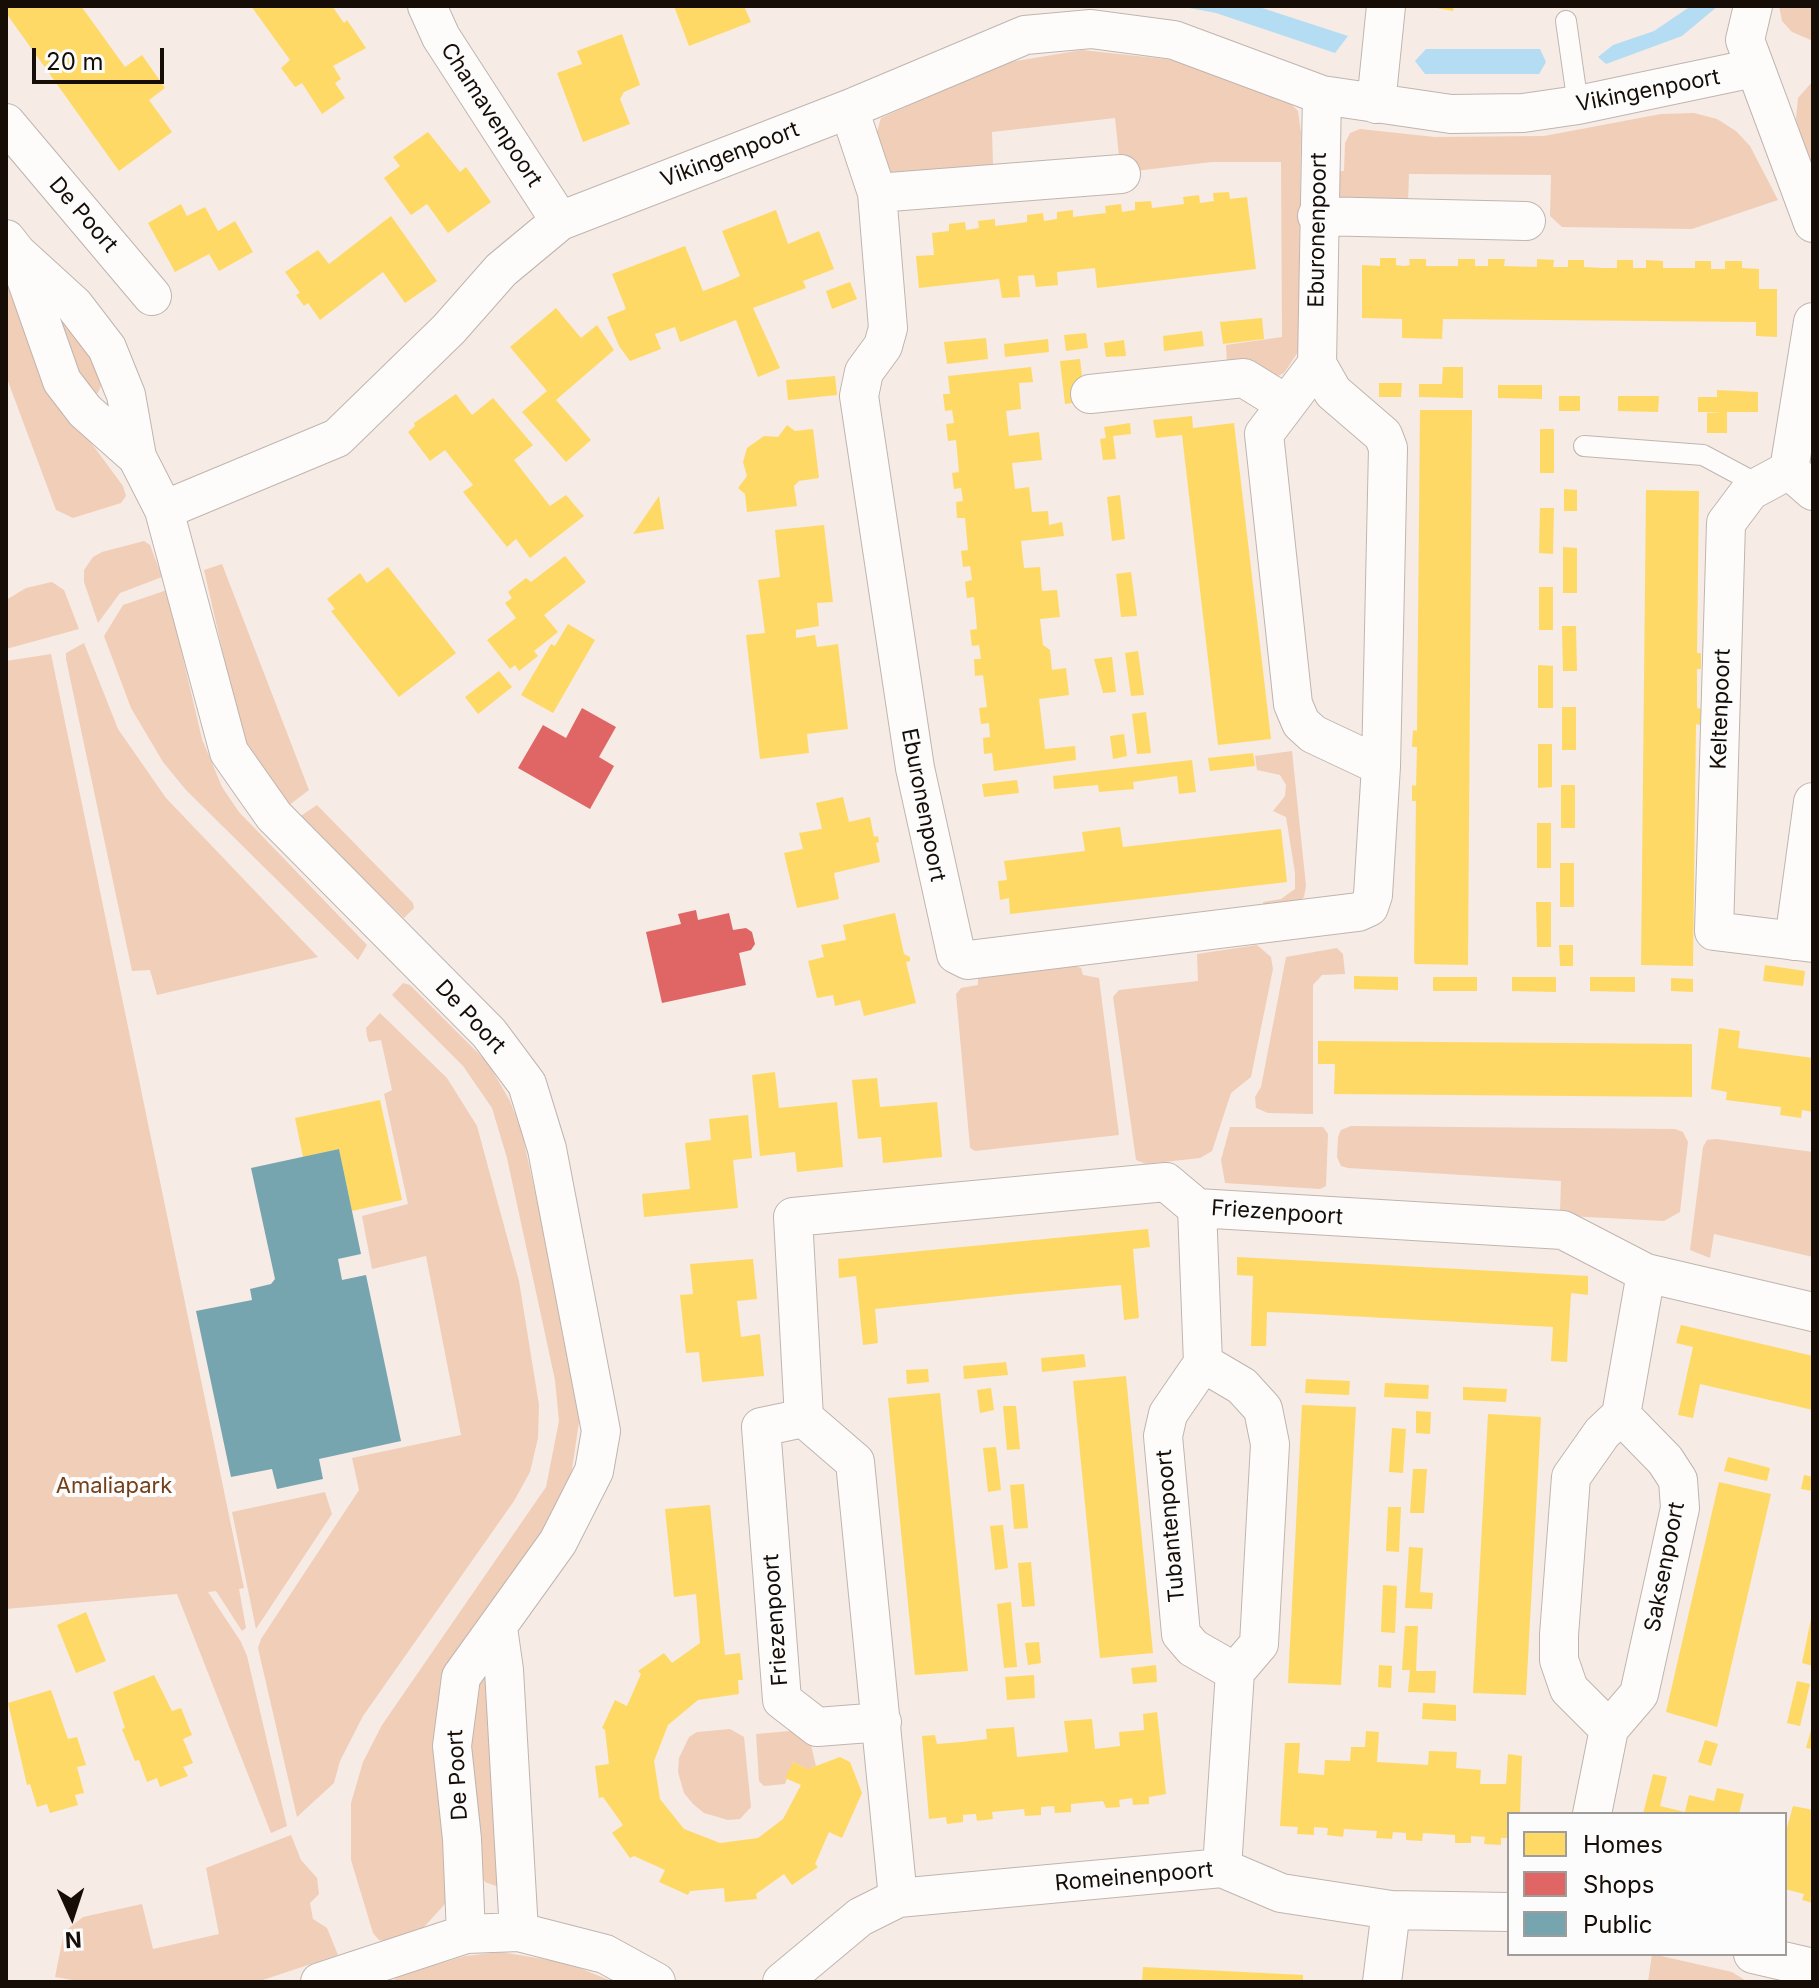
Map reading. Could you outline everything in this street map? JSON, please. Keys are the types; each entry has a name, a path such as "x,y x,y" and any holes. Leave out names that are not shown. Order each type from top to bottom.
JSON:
{"street":[{"name":"Chamavenpoort","path":"427,6 441,37 560,221"},
{"path":"1376,104 1386,6"},
{"path":"1753,6 1745,40 1813,223"},
{"name":"Vikingenpoort","path":"164,510 337,438 449,329 501,270 560,221 849,109 1025,35 1056,18 1091,29 1174,40 1322,95 1451,114 1523,113 1578,105 1754,68"},
{"name":"Eburonenpoort","path":"849,109 877,193 888,328 883,346 864,372 859,396 915,768 956,954 968,960 1358,912 1369,907 1373,895 1369,840 1381,766 1380,573 1388,448 1383,435 1333,392 1317,364 1317,216 1322,95"},
{"name":"De Poort","path":"9,133 152,296"},
{"path":"877,193 1121,174"},
{"path":"1317,216 1526,221"},
{"name":"De Poort","path":"11,246 62,381 85,411 137,457"},
{"name":"De Poort","path":"11,246 74,305 107,348 126,395 137,457 164,510 229,752 274,816 489,1033 527,1084 543,1136 601,1431 594,1471 558,1542 461,1677 452,1746 462,1839 466,1934"},
{"path":"1788,482 1813,322"},
{"path":"1317,364 1264,434 1293,704 1301,723 1313,734 1381,766"},
{"path":"1090,394 1244,378 1286,404"},
{"name":"Keltenpoort","path":"1788,482 1750,491 1726,523 1714,931 1803,942 1813,802"},
{"name":"Friezenpoort","path":"882,1722 817,1727 782,1700 761,1427 804,1418 793,1217 1166,1182 1197,1208 1563,1230 1646,1273 1813,1312"},
{"path":"1197,1208 1203,1363 1242,1386 1263,1409 1270,1444 1259,1644 1235,1672 1222,1868"},
{"path":"1609,1729 1569,1689 1559,1660 1571,1477 1602,1433 1621,1415 1646,1273"},
{"name":"Tubantenpoort","path":"1203,1363 1168,1414 1163,1436 1181,1634 1193,1648 1235,1672"},
{"name":"Saksenpoort","path":"1592,1812 1609,1729 1639,1694 1680,1508 1678,1480 1665,1460 1621,1415"},
{"path":"804,1418 855,1462 898,1898"},
{"path":"498,1628 504,1670 519,1932"},
{"name":"Romeinenpoort","path":"782,1982 860,1917 898,1898 1222,1868 1281,1893 1391,1910 1507,1912"},
{"path":"1382,1982 1391,1910"},
{"path":"320,1982 466,1934 519,1932 605,1954 656,1982"},
{"path":"1764,1965 1813,1968"}],"lane":[{"path":"1566,21 1578,105"},
{"path":"1584,446 1703,455 1788,482"}],"green space":[{"path":"1779,6 1813,6 1813,41 1792,32 1782,21"},
{"path":"1082,50 1174,60 1280,93 1298,111 1301,132 1298,352 1284,373 1272,379 1227,364 1226,345 1282,337 1281,162 1212,162 1135,171 1119,156 1115,118 992,132 993,165 908,182 889,171 875,139 881,118 1004,63"},
{"path":"1813,81 1813,173 1796,119 1798,98"},
{"path":"1694,113 1717,119 1736,131 1750,146 1778,200 1692,229 1562,227 1550,216 1551,175 1409,174 1408,203 1340,204 1331,171 1344,171 1345,143 1350,133 1360,129 1435,137 1544,136 1661,114"},
{"path":"6,277 52,390 123,486 126,496 121,503 73,518 56,510 6,376"},
{"path":"53,304 80,331 102,383 98,393 91,394 67,369"},
{"path":"144,541 150,545 162,577 120,593 98,623 84,582 84,570 93,557 102,552"},
{"path":"222,564 309,790 288,806 248,749 239,723 204,570"},
{"path":"52,582 64,590 79,629 6,649 6,600 26,588"},
{"path":"167,590 202,739 222,787 239,812 367,945 358,960 186,790 163,762 131,708 104,636 123,605"},
{"path":"84,643 118,729 166,798 318,957 157,995 150,970 132,971 66,659 66,653"},
{"name":"Amaliapark","path":"51,654 244,1588 239,1589 246,1628 242,1631 216,1591 208,1592 247,1656 287,1826 271,1833 177,1594 6,1609 6,661"},
{"path":"1292,751 1306,886 1304,897 1294,907 1264,912 1263,902 1281,899 1295,889 1295,873 1286,817 1273,811 1285,796 1286,785 1280,775 1257,770 1255,756"},
{"path":"317,805 413,903 414,908 404,918 299,817"},
{"path":"1257,945 1271,957 1273,969 1251,1077 1231,1093 1212,1151 1200,1158 1146,1164 1136,1160 1113,997 1119,990 1198,981 1197,954"},
{"path":"1337,948 1343,954 1345,974 1322,975 1313,985 1313,1114 1268,1113 1256,1108 1255,1097 1261,1087 1286,957"},
{"path":"1075,966 1081,968 1083,975 1099,978 1119,1135 975,1151 970,1148 956,994 961,988 978,985 978,978"},
{"path":"403,983 410,985 488,1063 510,1101 522,1133 578,1388 579,1422 571,1476 555,1512 468,1643 451,1887 445,1904 423,1928 390,1942 379,1940 373,1933 351,1860 351,1803 363,1762 382,1725 546,1487 559,1421 555,1380 507,1158 492,1108 463,1066 392,995"},
{"path":"380,1013 447,1078 477,1126 519,1281 539,1405 538,1438 530,1472 514,1501 363,1716 340,1761 334,1783 297,1817 258,1648 261,1639 359,1490 352,1458 461,1435 426,1256 372,1269 362,1216 408,1204 384,1094 392,1090 381,1040 369,1042 367,1036 366,1028"},
{"path":"1351,1126 1675,1129 1683,1132 1688,1142 1680,1212 1664,1221 1568,1216 1560,1212 1561,1181 1348,1168 1341,1166 1337,1157 1338,1137 1341,1130"},
{"path":"1230,1127 1323,1127 1328,1134 1326,1186 1320,1189 1225,1183 1221,1160"},
{"path":"1707,1140 1813,1152 1813,1257 1714,1234 1710,1258 1690,1250 1703,1147"},
{"path":"325,1492 332,1514 256,1629 232,1512"},
{"path":"489,1666 499,1884 496,1886 485,1882 481,1874 465,1738 481,1667"},
{"path":"730,1729 744,1737 751,1807 740,1819 728,1820 704,1813 693,1804 684,1793 678,1772 679,1758 689,1737 697,1732"},
{"path":"790,1731 810,1741 816,1766 808,1769 793,1762 785,1784 764,1786 759,1781 756,1734"},
{"path":"291,1835 301,1860 317,1878 319,1894 310,1903 313,1919 327,1928 338,1955 257,1982 84,1982 55,1977 64,1932 83,1917 142,1904 153,1949 219,1934 206,1868"},
{"path":"501,1952 567,1963 614,1982 392,1982 398,1976 465,1956"},
{"path":"1652,1956 1661,1956 1732,1972 1748,1982 1648,1982"}],"water":[{"path":"1179,6 1256,6 1348,36 1335,53 1216,13"},
{"path":"1691,6 1718,6 1682,36 1606,64 1598,57 1613,45 1654,31"},
{"path":"1426,49 1540,49 1546,62 1539,74 1425,74 1415,61"}],"building: Homes":[{"path":"6,6 81,6 125,67 142,55 165,88 149,100 172,132 119,171 6,13"},
{"path":"251,6 332,6 344,23 347,20 366,48 333,66 341,79 335,83 345,98 322,114 302,83 295,87 281,68 290,60"},
{"path":"674,6 744,6 751,22 689,46"},
{"path":"1426,6 1454,6 1453,11"},
{"path":"622,34 640,85 624,92 620,99 630,124 583,142 557,73 582,64 577,51"},
{"path":"428,132 460,172 466,167 491,202 448,233 427,204 411,215 384,178 400,166 393,157"},
{"path":"1229,192 1230,199 1247,197 1256,269 1097,288 1095,268 1057,272 1058,285 1036,287 1034,275 1018,276 1020,297 1002,298 999,279 919,288 916,256 934,255 932,233 949,231 949,224 965,222 966,230 979,228 978,221 995,219 995,226 1012,224 1027,222 1027,215 1043,213 1044,221 1057,219 1057,212 1073,210 1073,217 1106,213 1105,206 1121,204 1122,212 1135,210 1135,202 1151,201 1152,208 1184,204 1183,197 1199,195 1200,203 1214,201 1213,193"},
{"path":"181,204 187,216 205,207 218,231 235,221 253,252 219,271 209,254 175,272 148,223"},
{"path":"776,210 788,244 819,231 834,269 803,281 806,288 753,308 780,368 758,377 736,320 680,342 675,327 655,334 661,349 630,361 619,346 607,317 626,309 612,274 685,246 703,291 722,284 740,276 722,231"},
{"path":"391,216 437,281 405,303 383,272 320,320 308,303 304,306 296,295 300,293 285,272 318,250 329,264"},
{"path":"1380,258 1396,258 1396,265 1404,266 1410,265 1409,259 1426,259 1426,266 1458,266 1458,259 1475,259 1475,266 1488,266 1488,259 1505,259 1504,266 1537,267 1537,259 1554,260 1553,267 1568,267 1568,260 1584,260 1584,267 1602,268 1617,268 1617,260 1633,260 1633,268 1646,268 1646,260 1663,261 1663,268 1695,268 1695,261 1711,261 1711,269 1725,269 1725,261 1742,261 1742,268 1759,269 1759,289 1777,289 1777,337 1756,336 1756,322 1443,319 1442,339 1402,338 1402,319 1362,318 1362,265 1380,266"},
{"path":"850,282 857,299 832,309 826,291"},
{"path":"556,308 581,338 597,325 614,350 556,400 591,440 566,462 522,412 547,391 510,347"},
{"path":"1262,318 1264,339 1223,344 1220,322"},
{"path":"1202,331 1204,346 1164,351 1163,336"},
{"path":"1086,333 1088,348 1066,351 1064,335"},
{"path":"986,338 988,359 947,364 944,342"},
{"path":"1048,339 1049,352 1005,357 1004,344"},
{"path":"1124,340 1126,356 1106,357 1104,343"},
{"path":"1080,359 1085,401 1065,404 1060,361"},
{"path":"1031,367 1033,382 1019,383 1021,409 1006,411 1009,436 1039,432 1042,460 1012,463 1015,489 1029,487 1032,512 1048,511 1049,525 1062,522 1064,536 1021,541 1024,568 1040,567 1042,591 1057,590 1060,617 1040,619 1043,645 1050,650 1052,670 1066,668 1069,695 1039,699 1045,749 1075,746 1076,760 994,771 992,753 984,754 983,738 990,737 989,723 981,724 979,708 987,707 983,675 975,676 974,659 981,659 979,645 972,646 970,630 977,629 974,597 967,598 965,582 972,580 970,566 963,567 961,551 968,550 965,518 957,518 956,502 963,501 961,488 954,489 952,473 959,472 956,440 948,441 946,424 954,423 952,410 945,411 943,394 950,394 948,376"},
{"path":"1443,367 1463,367 1463,398 1419,397 1419,384 1442,384"},
{"path":"835,376 837,395 788,400 786,380"},
{"path":"1379,383 1402,383 1401,397 1379,397"},
{"path":"1498,385 1542,385 1542,399 1498,398"},
{"path":"1717,390 1758,392 1758,412 1727,412 1727,433 1707,433 1707,413 1722,412 1698,412 1698,397 1717,397"},
{"path":"456,394 472,415 493,398 533,445 514,460 550,506 566,495 584,516 530,558 516,539 507,547 463,492 473,485 445,450 430,461 408,432 415,426 414,423"},
{"path":"1559,396 1580,396 1580,411 1559,411"},
{"path":"1618,396 1659,396 1658,412 1618,411"},
{"path":"1420,410 1472,410 1468,965 1415,964 1414,961 1416,801 1412,801 1412,785 1416,786 1417,747 1412,747 1413,730 1417,731"},
{"path":"1192,416 1193,428 1234,423 1271,739 1218,745 1182,435 1156,438 1153,420"},
{"path":"1130,423 1131,434 1113,436 1116,459 1103,460 1100,439 1106,438 1104,427"},
{"path":"787,425 795,431 813,429 819,478 799,481 794,486 797,506 747,512 745,494 738,488 747,476 743,462 747,448 764,436 778,437"},
{"path":"1540,429 1554,429 1554,473 1540,473"},
{"path":"1564,489 1577,490 1577,511 1564,511"},
{"path":"1646,490 1699,491 1697,653 1701,653 1701,669 1697,669 1697,708 1701,709 1700,725 1696,724 1693,966 1641,965"},
{"path":"1120,495 1125,539 1112,541 1107,497"},
{"path":"659,496 664,529 633,534"},
{"path":"1540,508 1554,508 1553,554 1539,553"},
{"path":"824,525 833,602 817,603 819,626 796,630 796,638 815,635 817,647 838,644 848,729 807,734 809,753 760,759 746,635 765,633 758,580 780,577 775,530"},
{"path":"1563,547 1577,548 1577,593 1563,593"},
{"path":"565,556 586,582 544,615 558,632 534,651 538,656 519,671 515,665 510,669 487,640 516,618 505,603 512,598 508,592 526,578 531,582"},
{"path":"388,567 456,653 399,697 331,611 335,609 327,599 360,573 367,583"},
{"path":"1131,572 1137,616 1121,617 1116,574"},
{"path":"1539,587 1553,587 1553,630 1539,630"},
{"path":"568,624 595,640 553,713 521,695 551,644 555,646"},
{"path":"1562,626 1576,626 1577,671 1563,671"},
{"path":"1138,651 1144,695 1131,696 1125,653"},
{"path":"1112,657 1116,692 1103,693 1094,659"},
{"path":"1538,665 1553,666 1553,708 1538,708"},
{"path":"499,671 512,687 478,714 465,697"},
{"path":"1562,707 1576,707 1576,750 1562,750"},
{"path":"1146,712 1151,753 1137,754 1132,714"},
{"path":"1124,734 1127,756 1113,759 1110,736"},
{"path":"1538,744 1552,744 1552,787 1538,788"},
{"path":"1253,753 1255,766 1210,771 1208,758"},
{"path":"1192,760 1196,792 1179,794 1177,776 1133,782 1134,789 1099,792 1098,785 1054,789 1053,776"},
{"path":"1017,780 1019,793 984,797 982,784"},
{"path":"1561,785 1575,785 1575,828 1561,828"},
{"path":"843,797 849,822 870,817 874,837 878,836 879,842 876,843 880,862 834,873 839,899 797,908 784,853 803,849 799,833 822,829 816,803"},
{"path":"1537,823 1551,823 1551,868 1537,868"},
{"path":"1120,827 1123,847 1281,829 1287,882 1010,914 1009,898 1000,900 998,881 1007,880 1004,861 1085,851 1082,832"},
{"path":"1560,863 1574,863 1574,907 1560,907"},
{"path":"1536,902 1551,902 1551,947 1537,947"},
{"path":"895,913 904,954 910,957 910,961 906,962 916,1003 864,1016 860,1000 835,1006 833,995 817,998 808,961 824,957 821,945 846,940 843,925"},
{"path":"1559,945 1573,945 1573,966 1560,966"},
{"path":"1765,965 1805,971 1803,986 1763,981"},
{"path":"1354,976 1398,977 1398,990 1354,989"},
{"path":"1433,977 1477,977 1477,991 1433,991"},
{"path":"1512,977 1556,977 1556,992 1512,991"},
{"path":"1590,977 1635,977 1635,992 1590,991"},
{"path":"1671,978 1693,979 1693,992 1671,991"},
{"path":"1719,1028 1740,1031 1738,1048 1813,1058 1813,1112 1802,1110 1801,1118 1780,1115 1781,1107 1726,1100 1727,1092 1711,1089"},
{"path":"1318,1041 1692,1044 1692,1097 1334,1094 1335,1064 1318,1064"},
{"path":"775,1072 779,1108 837,1102 843,1167 797,1172 795,1152 760,1156 752,1075"},
{"path":"877,1078 880,1107 937,1102 942,1157 883,1163 881,1137 858,1139 852,1080"},
{"path":"380,1100 402,1200 352,1211 339,1149 303,1157 295,1118"},
{"path":"748,1115 752,1158 733,1160 738,1208 644,1217 642,1194 690,1189 685,1143 711,1140 709,1119"},
{"path":"1148,1229 1150,1247 1133,1249 1139,1318 1124,1320 1121,1285 1018,1294 875,1309 878,1343 863,1345 856,1276 839,1278 838,1259"},
{"path":"1237,1257 1588,1276 1588,1295 1571,1293 1567,1362 1551,1361 1553,1327 1293,1313 1267,1312 1266,1346 1251,1346 1253,1276 1237,1275"},
{"path":"753,1259 757,1299 737,1301 741,1337 760,1334 764,1376 702,1382 699,1352 686,1353 680,1295 693,1294 690,1264"},
{"path":"1681,1325 1813,1356 1813,1410 1700,1384 1693,1418 1678,1415 1693,1347 1676,1343"},
{"path":"1084,1354 1086,1367 1042,1372 1041,1358"},
{"path":"1006,1362 1008,1375 964,1379 963,1366"},
{"path":"928,1369 929,1382 907,1384 906,1370"},
{"path":"1126,1376 1153,1653 1100,1658 1073,1381"},
{"path":"1306,1379 1350,1381 1349,1395 1305,1393"},
{"path":"1385,1383 1429,1385 1428,1399 1384,1397"},
{"path":"1463,1387 1507,1389 1506,1402 1463,1400"},
{"path":"991,1388 994,1410 980,1413 977,1390"},
{"path":"940,1393 968,1671 915,1675 888,1398"},
{"path":"1302,1405 1356,1407 1341,1685 1288,1683"},
{"path":"1003,1406 1016,1406 1020,1449 1007,1450"},
{"path":"1416,1411 1431,1412 1430,1434 1416,1433"},
{"path":"1488,1414 1541,1417 1526,1695 1473,1693"},
{"path":"1392,1428 1406,1429 1403,1473 1389,1472"},
{"path":"996,1447 1001,1490 988,1492 983,1448"},
{"path":"1728,1457 1770,1468 1767,1481 1724,1471"},
{"path":"1413,1469 1427,1469 1424,1513 1410,1513"},
{"path":"1804,1475 1813,1477 1813,1491 1801,1489"},
{"path":"1719,1482 1771,1494 1717,1727 1666,1712"},
{"path":"1024,1484 1028,1528 1014,1529 1010,1485"},
{"path":"710,1505 725,1655 740,1653 743,1680 738,1680 739,1694 698,1700 668,1725 654,1761 660,1799 684,1829 720,1843 758,1838 783,1819 801,1785 785,1778 793,1762 808,1769 840,1757 850,1762 862,1793 842,1838 829,1832 815,1864 818,1867 792,1885 784,1874 756,1894 757,1899 725,1902 724,1888 690,1891 688,1895 659,1882 665,1870 634,1856 630,1858 612,1833 623,1825 603,1797 599,1798 595,1766 609,1764 605,1730 602,1728 615,1700 627,1706 641,1674 638,1671 664,1653 672,1663 700,1643 696,1594 674,1597 665,1509"},
{"path":"1388,1507 1401,1507 1399,1552 1386,1551"},
{"path":"1003,1525 1008,1568 995,1570 990,1526"},
{"path":"1409,1547 1423,1548 1420,1592 1433,1593 1432,1609 1405,1608"},
{"path":"1031,1562 1035,1606 1022,1607 1018,1563"},
{"path":"1383,1585 1397,1586 1395,1633 1381,1632"},
{"path":"1011,1602 1017,1667 1004,1668 997,1604"},
{"path":"86,1612 106,1661 76,1673 57,1625"},
{"path":"1813,1614 1813,1666 1802,1663"},
{"path":"1405,1626 1418,1626 1416,1671 1436,1671 1435,1693 1408,1692 1410,1670 1402,1670"},
{"path":"1039,1642 1041,1663 1028,1665 1025,1643"},
{"path":"1156,1665 1157,1682 1133,1684 1131,1668"},
{"path":"1379,1665 1392,1666 1391,1688 1378,1687"},
{"path":"154,1675 172,1711 181,1708 192,1735 183,1739 193,1763 183,1767 188,1776 160,1787 157,1778 147,1782 139,1760 135,1761 122,1729 125,1728 113,1692"},
{"path":"1034,1675 1035,1698 1007,1700 1005,1677"},
{"path":"1797,1681 1810,1684 1800,1726 1787,1723"},
{"path":"51,1690 68,1739 77,1737 86,1765 77,1767 84,1793 75,1795 78,1805 50,1813 47,1804 37,1807 30,1784 27,1785 8,1703"},
{"path":"1423,1703 1456,1705 1456,1721 1422,1719"},
{"path":"1157,1712 1166,1794 1149,1797 1149,1804 1133,1805 1132,1798 1119,1800 1120,1807 1106,1808 1103,1801 1071,1804 1071,1812 1055,1813 1054,1806 1041,1807 1041,1815 1025,1816 1024,1809 992,1812 993,1819 977,1821 976,1814 963,1815 963,1822 947,1824 946,1817 929,1819 922,1736 935,1735 937,1744 962,1742 987,1739 986,1729 1014,1727 1017,1757 1068,1752 1064,1721 1092,1719 1095,1749 1120,1746 1119,1732 1144,1730 1143,1714"},
{"path":"1813,1723 1813,1749 1806,1748"},
{"path":"1366,1731 1379,1732 1377,1762 1428,1765 1429,1751 1457,1752 1456,1768 1481,1770 1480,1784 1506,1784 1508,1754 1522,1756 1520,1812 1507,1812 1507,1838 1501,1838 1501,1845 1484,1844 1485,1837 1471,1836 1471,1843 1455,1843 1455,1835 1423,1833 1422,1841 1406,1840 1406,1833 1393,1832 1392,1839 1376,1838 1377,1831 1344,1829 1343,1837 1327,1835 1328,1828 1314,1827 1314,1835 1297,1834 1298,1827 1280,1826 1285,1743 1300,1743 1298,1773 1324,1775 1325,1760 1350,1761 1351,1747 1365,1747"},
{"path":"1705,1740 1718,1744 1711,1766 1698,1762"},
{"path":"1653,1774 1667,1777 1660,1806 1685,1812 1644,1812"},
{"path":"1717,1788 1744,1794 1740,1812 1685,1812 1689,1795 1714,1801"},
{"path":"1793,1806 1813,1810 1813,1903 1802,1900 1804,1894 1787,1890 1787,1828"},
{"path":"1143,1967 1303,1975 1303,1982 1142,1982"}],"building: Shops":[{"path":"582,708 616,727 599,757 614,766 590,809 518,768 543,725 566,738"},
{"path":"696,910 698,920 729,913 733,930 746,928 752,932 755,944 751,950 739,953 746,985 662,1003 646,932 681,924 678,914"}],"building: Public":[{"path":"339,1149 361,1254 338,1259 342,1280 366,1275 401,1441 319,1459 323,1479 277,1489 272,1469 231,1477 196,1311 252,1300 250,1289 271,1284 275,1279 251,1168"}]}
